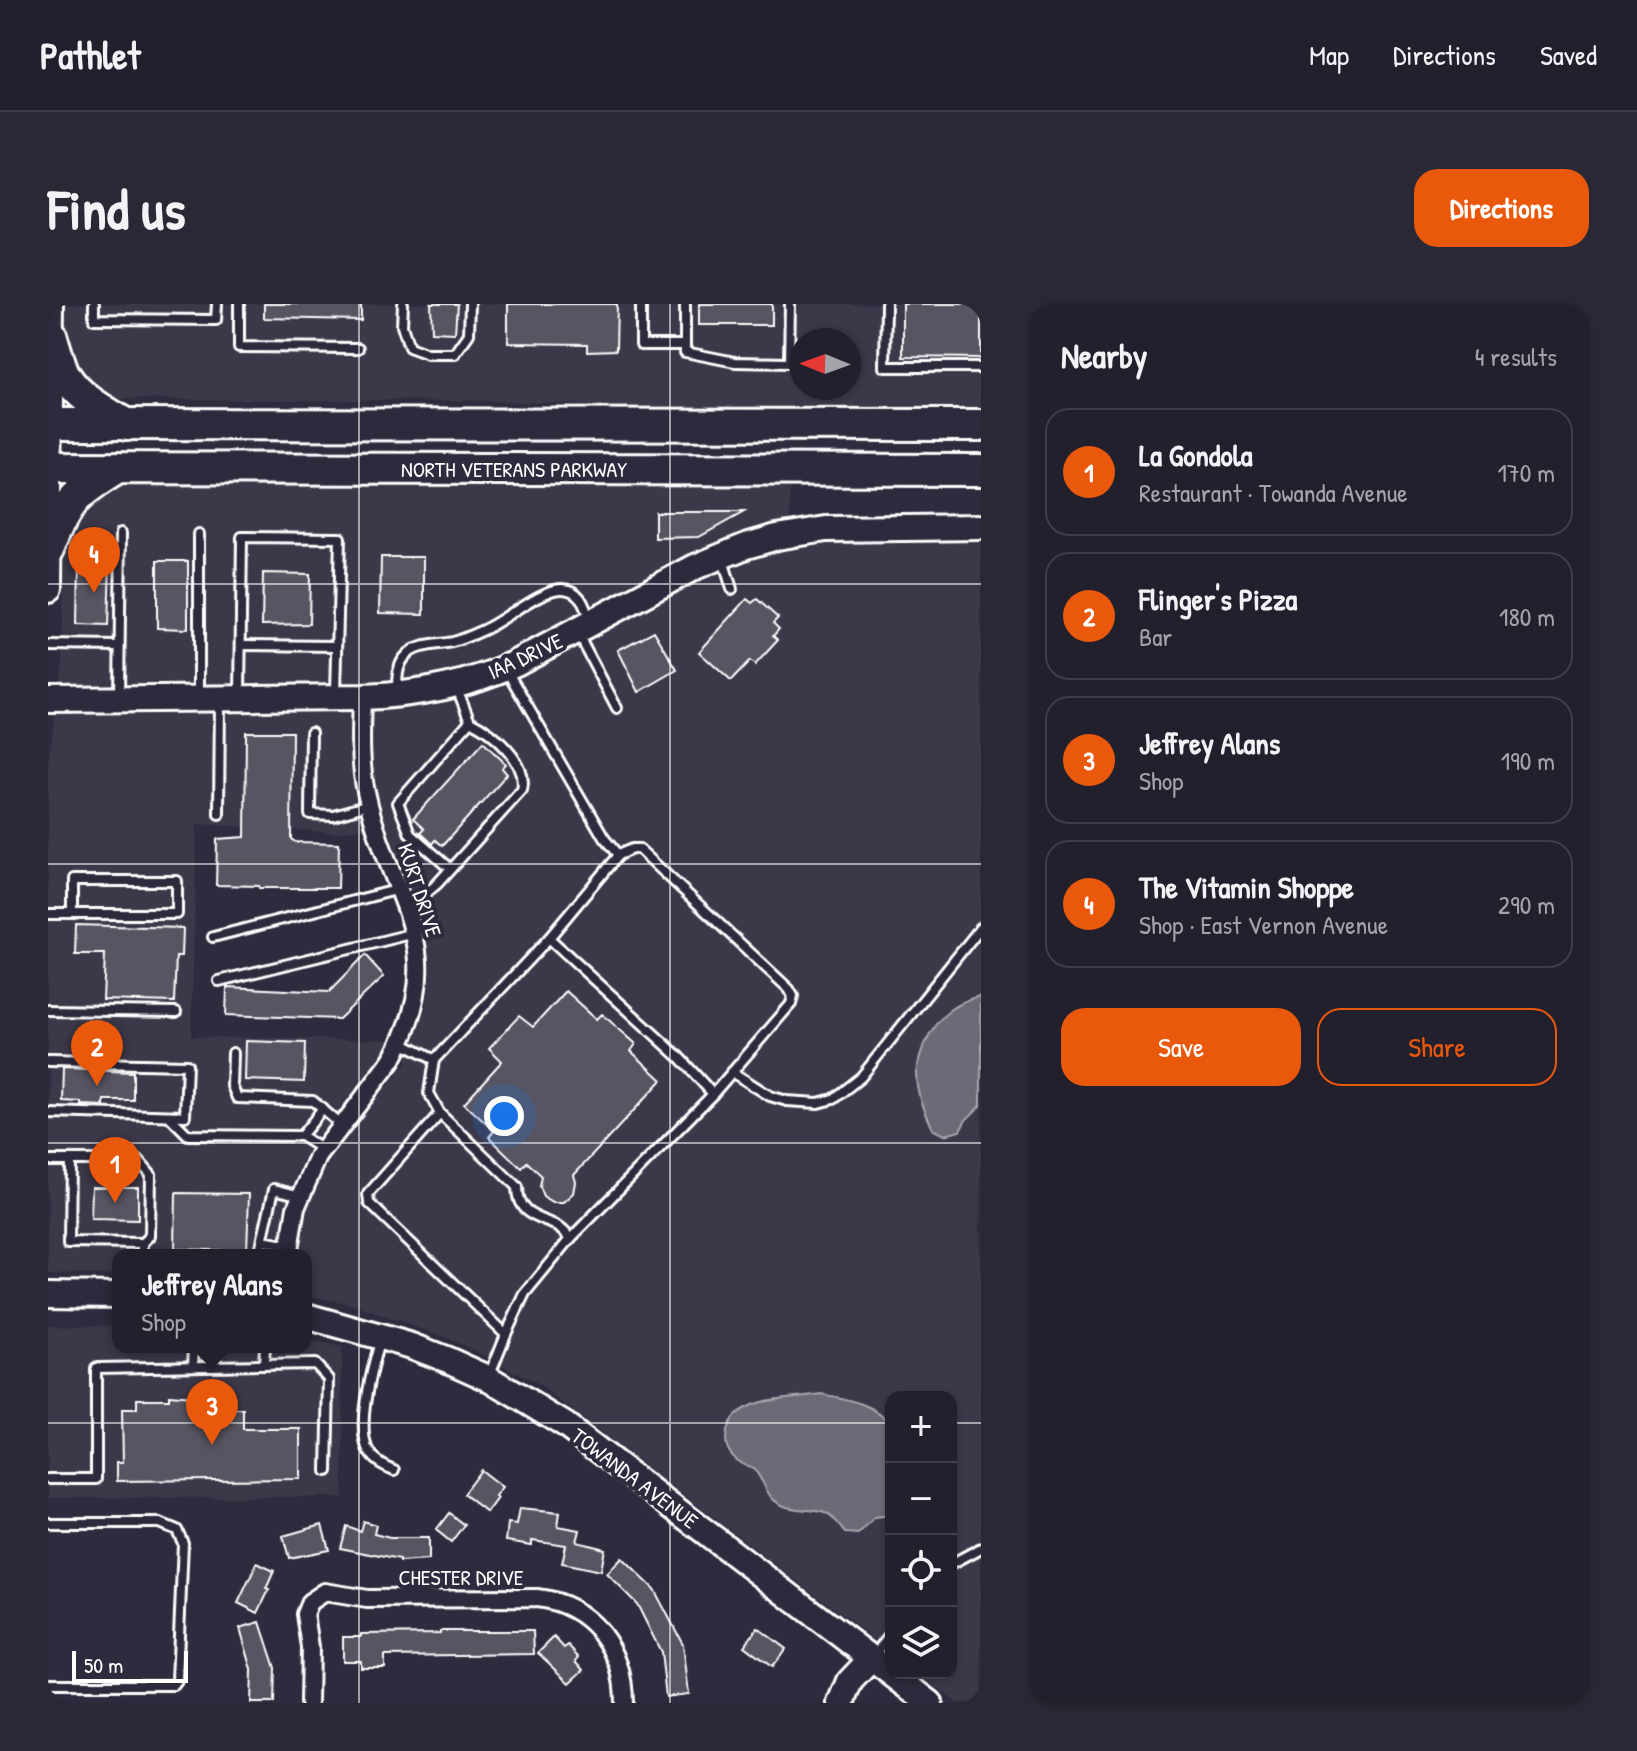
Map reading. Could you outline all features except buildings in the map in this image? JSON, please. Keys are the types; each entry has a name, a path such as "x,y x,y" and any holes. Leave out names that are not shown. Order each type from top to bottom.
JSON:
{"highway":[{"path":"51,335 64,375 74,388 127,425"},
{"name":"NORTH VETERANS PARKWAY","path":"49,424 981,425"},
{"name":"NORTH VETERANS PARKWAY","path":"49,468 981,470"},
{"path":"49,549 66,509 83,490 118,468"}],"main road":[{"path":"48,590 51,304"},
{"name":"IAA DRIVE","path":"48,700 398,696 455,685 505,668 721,554 777,537 826,529 981,527"},
{"path":"48,1294 112,1295"},
{"name":"TOWANDA AVENUE","path":"312,1318 412,1346 488,1378 565,1425 930,1703"},
{"path":"841,1703 850,1681 871,1659"}],"street":[{"name":"KURT DRIVE","path":"289,1249 301,1196 322,1149 381,1077 401,1043 416,994 419,964 415,933 369,805 362,763 362,697"},
{"name":"CHESTER DRIVE","path":"309,1703 310,1647 305,1614 310,1602 325,1592 367,1599 550,1600 576,1610 604,1635 618,1661 624,1703"}],"lane":[{"path":"94,304 94,319 216,320 217,304"},
{"path":"239,304 239,347 358,348"},
{"path":"403,304 402,325 409,347 428,354 455,354 469,334 470,304"},
{"path":"641,304 641,345 685,345"},
{"path":"685,304 685,352 735,362 789,363 790,304"},
{"path":"886,304 885,367 981,367"},
{"path":"119,700 121,533"},
{"path":"199,534 220,700 219,814"},
{"path":"220,700 241,645 242,537 340,538 336,698"},
{"path":"721,554 732,589"},
{"path":"398,696 399,667 412,650 478,632 522,609 545,592 567,589 581,596 584,627 617,708"},
{"path":"48,645 119,646"},
{"path":"241,645 337,646"},
{"path":"505,668 604,838 618,855"},
{"path":"213,937 403,896 423,896 450,869 522,790 524,783 512,755 479,725 470,721 455,685"},
{"path":"450,869 410,834 398,803 470,721"},
{"path":"311,733 310,814 333,815 369,805"},
{"path":"488,1378 525,1294 571,1238 713,1094 791,1004 793,996 789,989 639,849 618,855 549,938 434,1060 429,1093 440,1113 517,1187 517,1198 530,1215 542,1222 560,1225 571,1238"},
{"path":"48,914 72,914 177,914 177,881 72,881 72,914"},
{"path":"732,1072 770,1096 787,1101 818,1103 833,1099 861,1077 981,927"},
{"path":"219,981 415,933"},
{"path":"549,938 679,1057 713,1094"},
{"path":"48,1010 176,1012"},
{"path":"401,1043 434,1060"},
{"path":"233,1053 232,1086 237,1098 313,1101 341,1125"},
{"path":"48,1062 187,1065 185,1116 48,1112"},
{"path":"301,1136 323,1109"},
{"path":"440,1113 368,1194 369,1203 506,1334"},
{"path":"169,1116 188,1135 301,1136 322,1149"},
{"path":"48,1160 139,1160 151,1174 150,1236 143,1243 143,1249"},
{"path":"69,1160 68,1242 143,1243"},
{"path":"261,1249 274,1189 301,1196"},
{"path":"263,1241 286,1249"},
{"path":"380,1336 370,1373 363,1436 369,1452 379,1463 394,1470"},
{"path":"193,1366 194,1353"},
{"path":"264,1365 265,1353"},
{"path":"48,1479 96,1479 96,1368 315,1364 329,1379 327,1471"},
{"path":"48,1523 160,1523 177,1530 183,1543 177,1681 174,1685 48,1685"},
{"path":"957,1561 981,1548"},
{"path":"871,1659 885,1641"}],"shaded area":[{"path":"64,304 981,304 981,409 647,408 498,401 113,399 85,384 68,356"},
{"path":"138,481 790,484 789,544 843,539 981,539 981,1703 957,1703 926,1679 957,1679 957,1391 885,1391 885,1647 542,1387 439,1335 350,1304 312,1296 312,1249 299,1249 306,1210 315,1186 340,1144 405,1064 427,1006 430,972 422,915 384,821 364,829 335,832 197,824 191,1037 392,1040 377,1067 309,1151 299,1169 285,1204 277,1249 112,1249 112,1275 48,1273 48,763 62,664 65,537 76,509 112,489"},
{"path":"981,997 981,1105 960,1131 945,1135 933,1129 924,1109 918,1089 918,1067 930,1034 942,1017 959,1005"},
{"path":"48,1325 112,1326 112,1353 312,1353 312,1340 342,1347 343,1497 48,1498"},
{"path":"821,1394 850,1400 885,1418 885,1516 875,1517 858,1534 845,1533 825,1513 776,1502 754,1469 735,1458 727,1445 729,1424 748,1407 777,1399"}],"place":[{"name":"The Vitamin Shoppe","path":"94,593"},
{"name":"Flinger's Pizza","path":"97,1086"},
{"name":"La Gondola","path":"115,1203"},
{"name":"Jeffrey Alans","path":"212,1445"}]}
